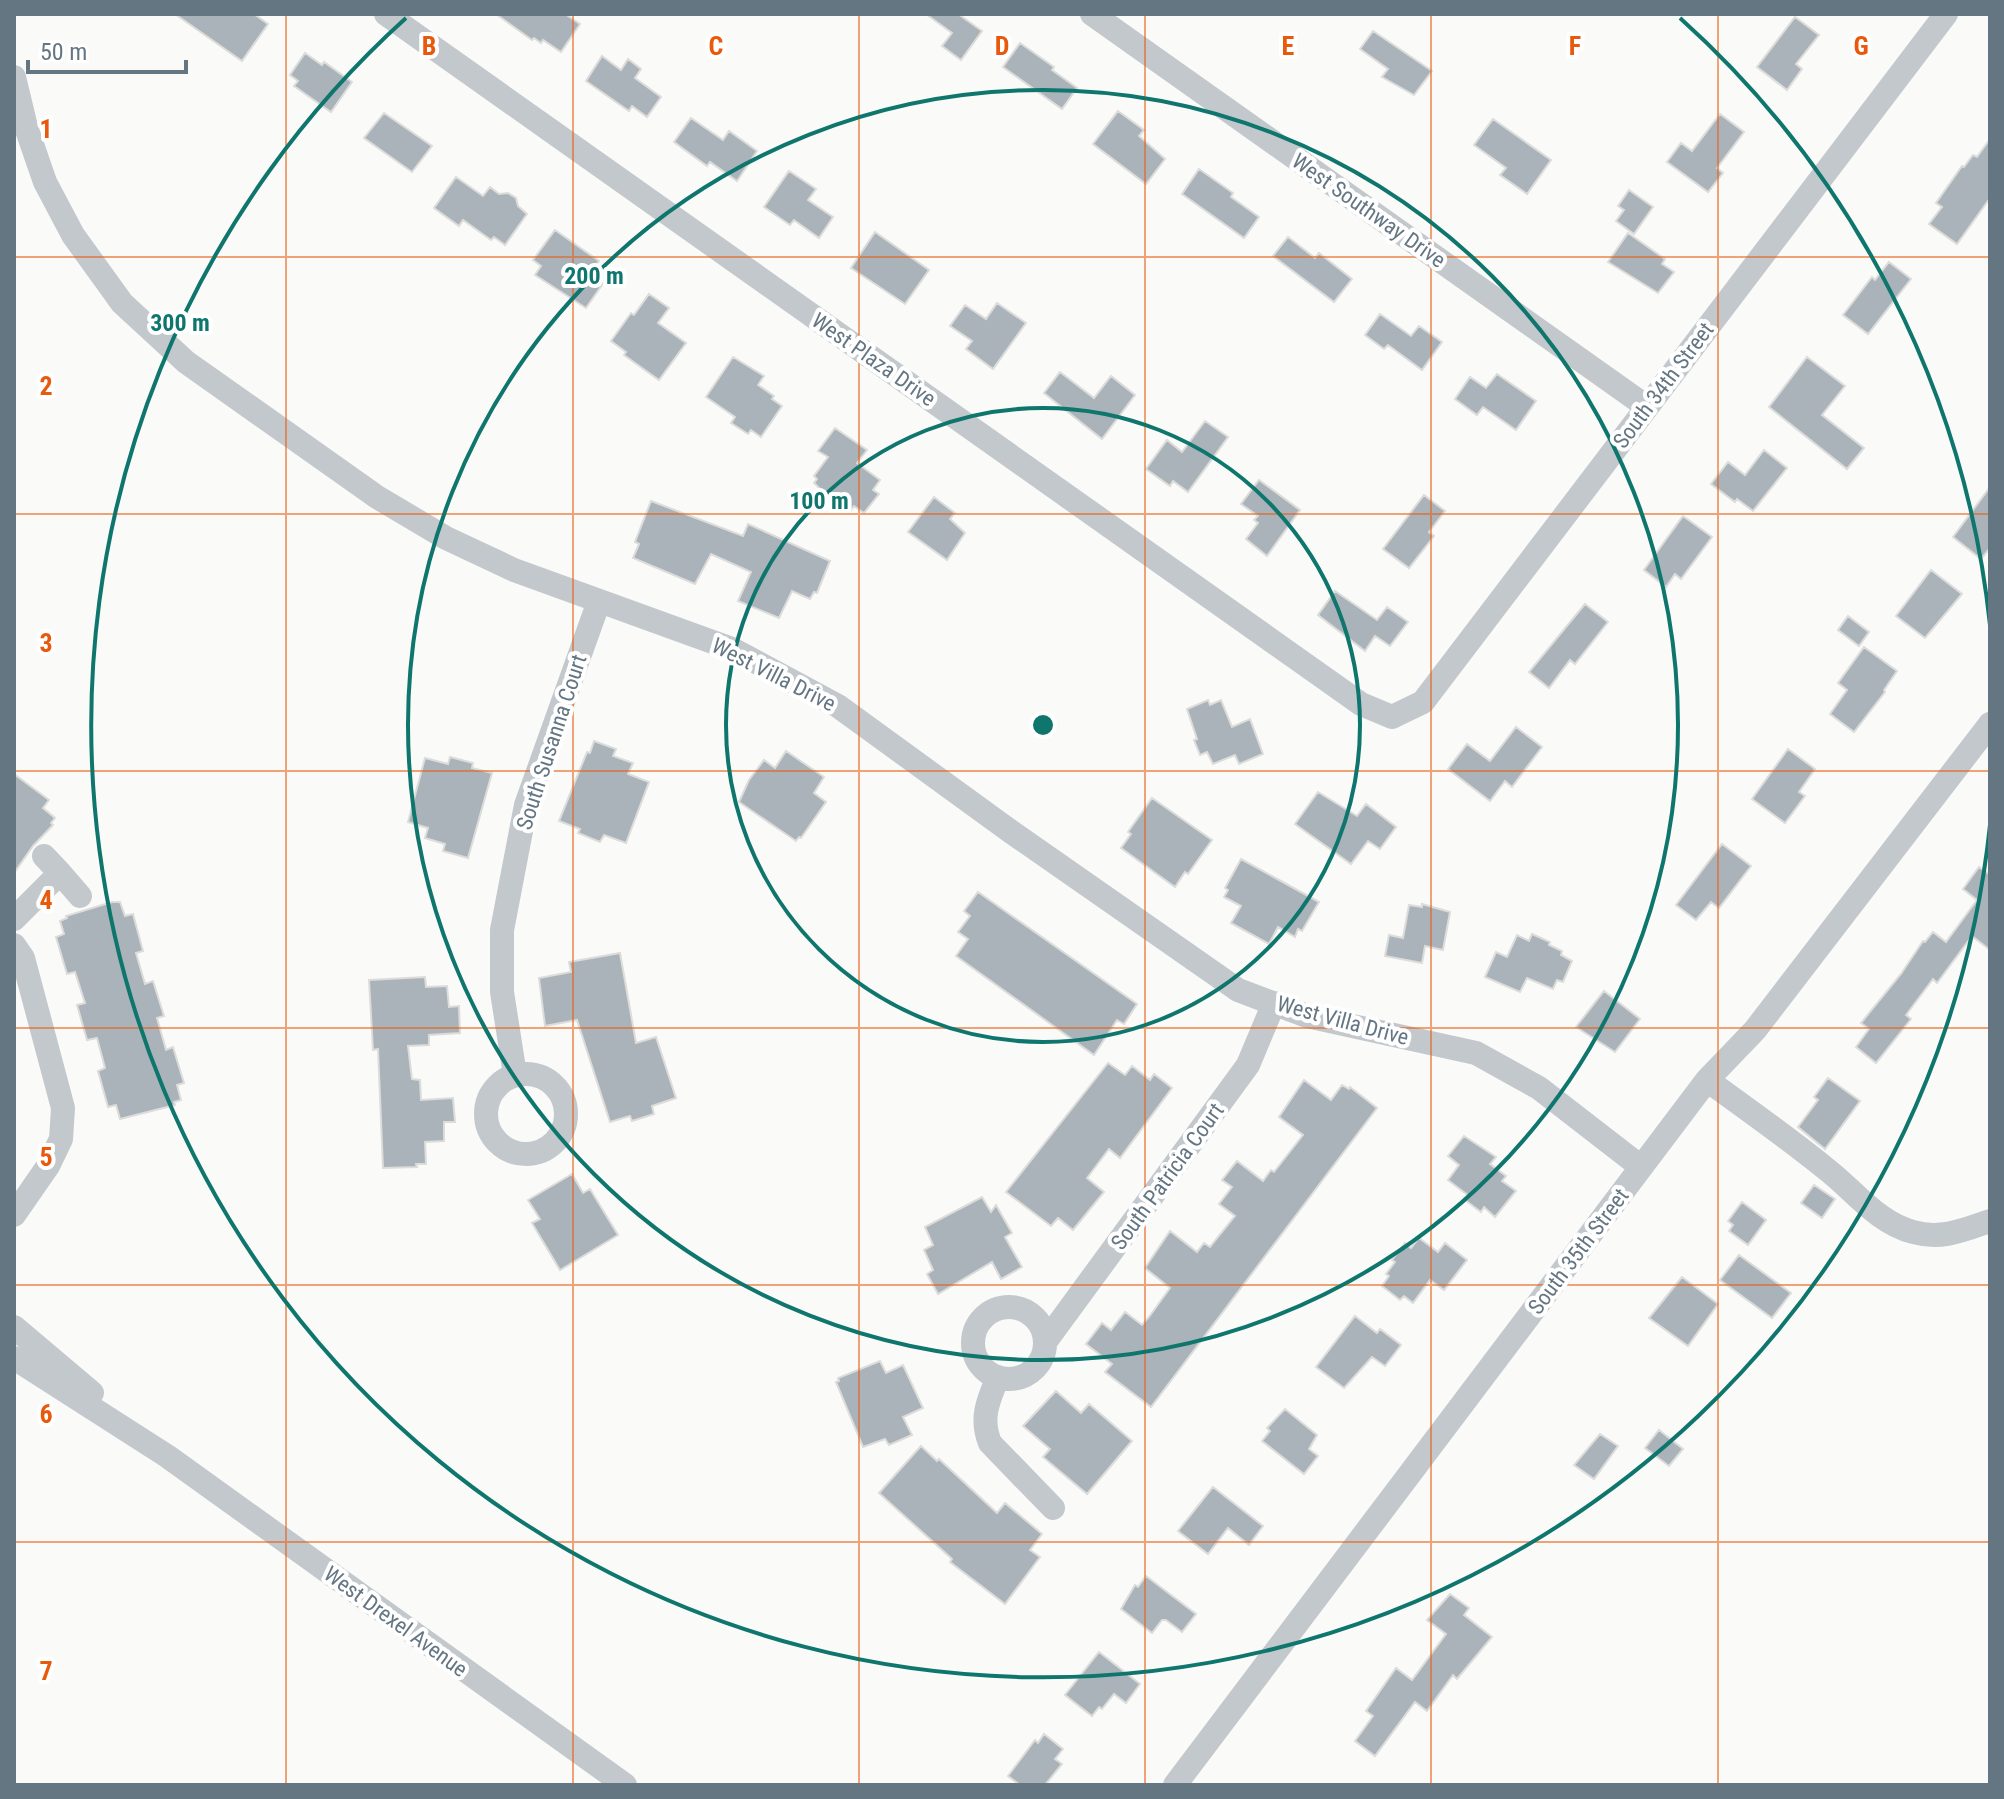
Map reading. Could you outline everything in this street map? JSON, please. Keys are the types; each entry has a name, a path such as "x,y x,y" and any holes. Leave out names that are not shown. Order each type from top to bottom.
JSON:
{"street":[{"name":"West Plaza Drive","path":"386,14 1361,704"},
{"name":"West Southway Drive","path":"1092,14 1647,407"},
{"name":"South 34th Street","path":"1361,704 1392,717 1423,702 1946,14"},
{"name":"West Villa Drive","path":"14,77 26,127 45,182 73,235 122,303 186,362 377,497 446,538 514,570 732,649 838,706 1238,990 1307,1016 1476,1053 1539,1088 1641,1167"},
{"name":"South Susanna Court","path":"515,1075 502,992 502,930 526,805 599,601"},
{"name":"South 35th Street","path":"1175,1785 1707,1080 1755,1030 1990,724"},
{"path":"14,919 52,864 80,896"},
{"path":"14,945 23,958 63,1108 61,1139 48,1166 14,1215"},
{"name":"South Patricia Court","path":"998,1377 1009,1379 1032,1372 1044,1352 1046,1341 1248,1065 1274,1003"},
{"path":"1707,1080 1828,1170 1875,1213 1911,1232 1954,1234 1990,1221"},
{"path":"1046,1341 1036,1319 1016,1308 992,1312 983,1319 973,1340 979,1363 998,1377 984,1414 984,1429 990,1443 1053,1508"},
{"name":"West Drexel Avenue","path":"14,1327 167,1456"},
{"name":"West Drexel Avenue","path":"14,1358 167,1456 625,1785"}],"building":[{"path":"175,14 254,14 268,24 242,61"},
{"path":"496,14 565,14 580,24 561,52 543,40 541,43 534,38 532,40"},
{"path":"926,14 958,14 982,31 961,60 942,46 952,33"},
{"path":"1795,17 1819,35 1796,64 1802,69 1787,90 1757,67"},
{"path":"1373,31 1432,71 1414,95 1382,77 1388,69 1360,49"},
{"path":"1020,43 1077,88 1062,109 1003,67"},
{"path":"305,53 352,82 331,112 294,86 298,81 290,75"},
{"path":"602,56 621,70 628,59 641,69 635,78 661,97 647,117 632,106 629,111 586,81"},
{"path":"1118,111 1144,130 1139,136 1165,159 1146,184 1093,144"},
{"path":"384,113 432,146 412,172 364,138"},
{"path":"1720,114 1744,132 1717,168 1723,173 1708,192 1667,162 1681,143 1692,151"},
{"path":"691,118 723,140 729,131 757,151 737,181 710,162 707,166 674,142"},
{"path":"1493,119 1551,160 1527,194 1500,175 1506,168 1474,145"},
{"path":"1990,139 1990,198 1957,244 1929,224 1942,207 1936,203 1962,166 1973,155 1977,157"},
{"path":"1199,169 1233,193 1231,197 1259,217 1244,238 1182,194"},
{"path":"789,171 816,189 808,200 833,217 819,238 794,220 790,225 764,207"},
{"path":"456,177 483,196 490,187 499,194 508,193 516,198 518,206 527,214 505,245 494,237 491,240 463,220 459,226 434,208"},
{"path":"1629,190 1653,207 1634,234 1616,221 1624,210 1618,206"},
{"path":"555,230 599,261 596,265 609,275 586,308 535,275 541,266 533,260"},
{"path":"875,232 929,270 905,304 851,268"},
{"path":"1628,233 1665,259 1662,264 1674,272 1658,293 1608,262"},
{"path":"1288,237 1315,258 1319,253 1352,279 1334,302 1273,256"},
{"path":"1889,262 1911,279 1868,334 1843,315 1872,277 1875,280"},
{"path":"649,294 669,308 658,323 686,343 659,380 624,355 626,352 611,341"},
{"path":"997,303 1026,323 993,369 966,349 972,341 950,326 965,305 986,319"},
{"path":"1380,314 1411,336 1419,326 1442,342 1422,370 1388,345 1384,349 1365,335"},
{"path":"733,357 764,376 758,385 782,406 761,437 751,430 748,434 731,423 735,417 706,397"},
{"path":"1807,357 1845,386 1822,415 1864,448 1847,469 1769,407"},
{"path":"1060,372 1094,398 1111,376 1135,395 1102,439 1044,393"},
{"path":"1497,374 1536,401 1516,430 1483,407 1477,415 1455,399 1470,377 1486,388"},
{"path":"1205,421 1228,437 1188,492 1173,481 1170,486 1146,469 1167,440 1182,452"},
{"path":"835,428 867,450 857,463 880,480 873,490 879,494 864,513 854,506 851,510 837,499 834,502 814,483 817,479 814,476 828,457 818,451"},
{"path":"1764,450 1787,468 1753,511 1711,484 1728,462 1745,475"},
{"path":"1259,480 1300,510 1267,556 1246,539 1258,523 1254,520 1258,516 1241,504"},
{"path":"1990,487 1990,548 1981,559 1953,537"},
{"path":"1424,495 1445,511 1429,532 1434,536 1409,568 1383,549"},
{"path":"934,497 955,513 950,519 965,533 947,560 908,532"},
{"path":"651,501 743,536 748,524 830,561 817,593 814,592 810,599 792,591 779,618 738,601 751,572 711,554 695,584 633,558 639,544 635,542"},
{"path":"1683,516 1712,537 1681,579 1675,574 1666,587 1644,570"},
{"path":"1931,570 1962,594 1925,638 1896,616"},
{"path":"1335,591 1377,620 1387,607 1408,622 1390,646 1375,636 1365,651 1318,615"},
{"path":"1585,604 1608,622 1575,664 1570,660 1549,688 1529,672"},
{"path":"1848,616 1869,632 1859,646 1838,630"},
{"path":"1864,647 1897,671 1854,732 1830,714 1847,690 1838,683"},
{"path":"1208,700 1210,705 1221,700 1232,727 1250,719 1263,754 1239,764 1235,755 1213,764 1207,752 1200,755 1187,709"},
{"path":"1516,727 1542,747 1512,787 1505,781 1490,801 1448,769 1467,744 1490,761"},
{"path":"594,741 616,749 613,756 633,763 628,774 649,782 626,843 604,835 600,842 578,833 580,829 559,821"},
{"path":"1788,749 1815,769 1799,792 1805,796 1785,823 1752,799"},
{"path":"786,751 824,777 814,793 826,802 796,841 739,802 749,780 764,760 775,768"},
{"path":"450,757 473,763 472,768 492,773 468,858 443,851 445,844 425,838 428,828 408,822 425,758 448,764"},
{"path":"14,774 49,800 43,808 55,818 51,823 53,825 14,873"},
{"path":"1318,792 1357,816 1366,804 1396,827 1380,849 1368,841 1351,864 1295,824"},
{"path":"1152,798 1212,840 1175,887 1121,848 1131,834 1128,832"},
{"path":"1722,844 1751,866 1719,908 1711,902 1696,920 1676,905"},
{"path":"1241,859 1319,902 1295,937 1278,927 1269,944 1231,923 1241,906 1224,897 1228,890 1225,888"},
{"path":"1979,867 1990,875 1990,950 1972,936 1937,983 1933,979 1906,1015 1911,1019 1876,1063 1856,1047 1869,1029 1861,1023 1923,941 1933,932 1946,942 1977,900 1963,889"},
{"path":"978,892 1137,1004 1124,1024 1117,1020 1094,1055 956,956 968,939 958,932 970,916 964,911"},
{"path":"120,902 125,916 133,914 143,951 136,953 145,984 153,981 164,1016 157,1018 166,1050 173,1047 184,1083 177,1085 181,1100 174,1102 175,1105 120,1119 116,1105 108,1107 98,1071 105,1068 97,1038 87,1040 77,1005 85,1003 75,972 67,974 56,937 64,934 60,921 66,916"},
{"path":"1422,904 1450,912 1443,950 1425,946 1422,963 1385,956 1389,935 1403,938 1409,905 1422,907"},
{"path":"1532,934 1550,942 1549,945 1562,951 1561,955 1572,961 1563,982 1557,980 1553,989 1527,978 1520,992 1485,977 1496,952 1507,957 1517,935 1529,941"},
{"path":"620,953 636,1043 656,1037 676,1098 652,1106 654,1114 632,1121 630,1116 610,1122 577,1020 545,1026 539,978 571,972 569,962"},
{"path":"425,977 426,987 447,986 449,1007 459,1006 460,1033 429,1035 429,1045 408,1046 412,1079 420,1080 421,1100 453,1098 455,1122 444,1122 444,1141 425,1142 426,1164 383,1168 378,1049 373,1050 369,980"},
{"path":"1604,991 1640,1019 1615,1052 1576,1027"},
{"path":"1108,1063 1125,1075 1132,1066 1150,1080 1154,1074 1172,1088 1120,1158 1109,1149 1087,1178 1104,1192 1073,1230 1058,1218 1051,1226 1006,1192"},
{"path":"1828,1078 1860,1101 1825,1149 1798,1127 1818,1100 1814,1097"},
{"path":"1304,1080 1331,1100 1342,1085 1350,1087 1377,1108 1151,1407 1105,1372 1112,1364 1086,1344 1102,1323 1111,1330 1125,1312 1142,1325 1149,1317 1170,1288 1145,1268 1170,1231 1197,1252 1204,1243 1210,1247 1235,1216 1219,1204 1232,1187 1222,1180 1237,1161 1263,1181 1271,1170 1274,1172 1303,1135 1279,1117"},
{"path":"1464,1136 1496,1157 1490,1164 1506,1176 1502,1181 1516,1191 1495,1217 1484,1207 1481,1212 1465,1200 1469,1196 1448,1180 1459,1165 1448,1156"},
{"path":"572,1174 583,1193 590,1189 618,1235 560,1270 532,1223 540,1219 528,1200"},
{"path":"1814,1185 1835,1199 1822,1218 1801,1203"},
{"path":"982,1197 991,1212 996,1205 1012,1233 1005,1237 1022,1267 1001,1279 992,1262 938,1294 927,1274 933,1270 924,1250 933,1245 925,1227"},
{"path":"1742,1202 1766,1220 1748,1245 1729,1231 1733,1225 1728,1221"},
{"path":"1419,1238 1438,1252 1445,1243 1467,1260 1444,1290 1430,1280 1413,1303 1404,1296 1400,1300 1382,1286 1395,1262 1392,1260 1405,1243 1411,1248"},
{"path":"1739,1255 1791,1293 1772,1318 1720,1280"},
{"path":"1682,1277 1718,1304 1688,1346 1649,1318"},
{"path":"1355,1316 1377,1333 1380,1329 1401,1345 1385,1366 1372,1357 1344,1388 1316,1367"},
{"path":"880,1361 886,1373 903,1365 923,1408 903,1417 912,1435 889,1445 885,1439 863,1447 836,1382 838,1378"},
{"path":"1056,1391 1081,1413 1089,1404 1132,1441 1087,1494 1043,1457 1050,1449 1023,1426"},
{"path":"1285,1409 1317,1435 1309,1449 1318,1456 1304,1474 1262,1441 1270,1431 1267,1428"},
{"path":"1659,1430 1683,1449 1669,1466 1645,1448"},
{"path":"1600,1434 1618,1446 1594,1479 1574,1465"},
{"path":"921,1446 997,1513 1005,1503 1042,1534 1030,1550 1040,1557 1005,1604 950,1562 952,1559 879,1493"},
{"path":"1213,1487 1263,1526 1249,1545 1228,1528 1208,1554 1178,1531"},
{"path":"1146,1576 1196,1614 1182,1632 1162,1620 1152,1633 1121,1609 1135,1585 1138,1587"},
{"path":"1450,1594 1469,1608 1464,1615 1492,1637 1457,1679 1453,1675 1427,1711 1415,1702 1375,1756 1355,1741 1373,1716 1366,1711 1396,1668 1412,1680 1446,1634 1427,1620"},
{"path":"1099,1652 1140,1684 1126,1703 1114,1694 1092,1716 1065,1695"},
{"path":"1044,1734 1063,1749 1055,1759 1062,1764 1045,1785 1020,1785 1008,1776 1035,1740 1038,1743"}]}
